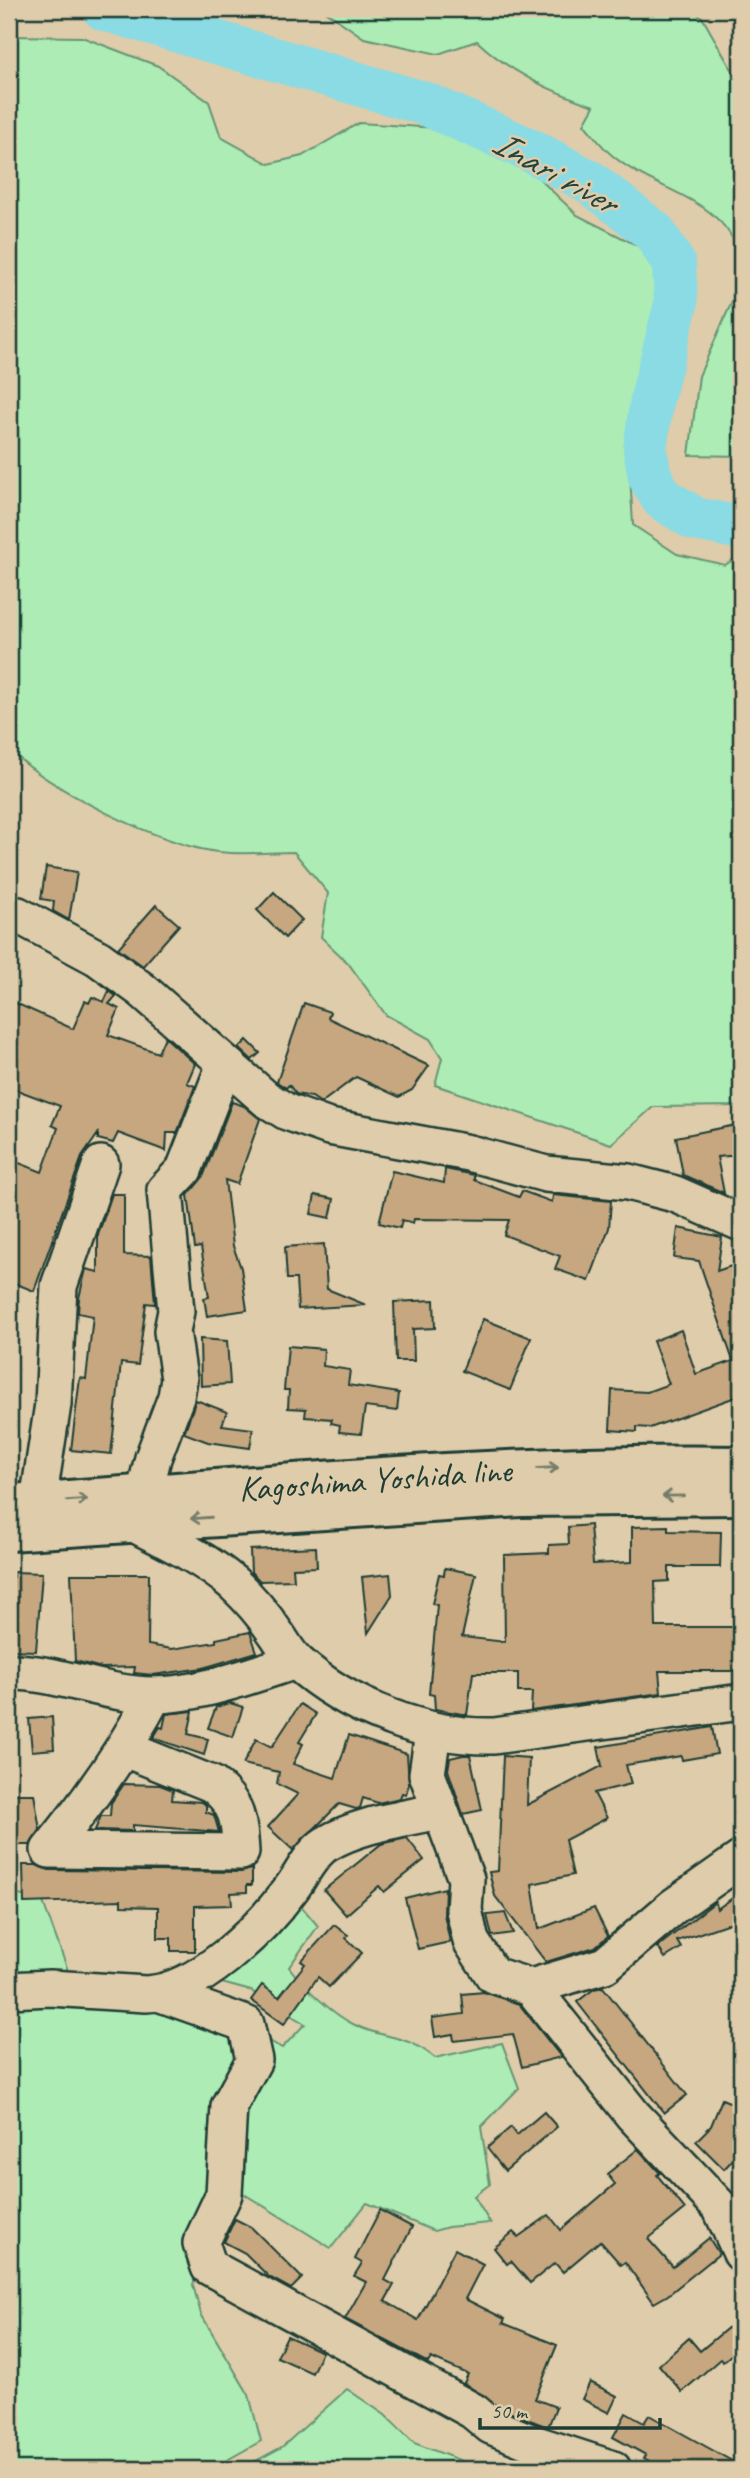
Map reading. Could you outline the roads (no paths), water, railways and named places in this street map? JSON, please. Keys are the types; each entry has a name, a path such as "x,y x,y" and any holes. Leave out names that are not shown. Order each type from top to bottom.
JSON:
{"main road":[{"name":"Kagoshima Yoshida line","path":"9,1531 138,1509 526,1469 644,1464 741,1466"},
{"name":"Kagoshima Yoshida line","path":"24,1503 138,1509 520,1497 741,1495"}],"street":[{"path":"9,914 18,915 98,958 142,990 266,1100 315,1124 469,1153 546,1174 628,1182 676,1194 741,1223"},
{"path":"225,1064 184,1170 165,1190 178,1379 176,1397 153,1458 138,1509 180,1548 232,1582 260,1611 296,1661 345,1696 433,1732 462,1737 494,1736 741,1702"},
{"path":"24,1503 53,1404 59,1286 102,1164"},
{"path":"9,1672 39,1673 75,1684 154,1695 215,1685 296,1661"},
{"path":"125,1749 212,1784 223,1792 239,1818 241,1852 50,1850 96,1793 125,1749 154,1695"},
{"path":"433,1732 427,1774 466,1878 464,1910 471,1941 493,1975 531,1987 633,2115 720,2207 741,2253"},
{"path":"161,1994 186,1984 211,1968 268,1916 325,1845 359,1830 439,1811"},
{"path":"531,1987 605,1965 674,1906 741,1859"},
{"path":"9,1990 50,1988 161,1994 246,2024 254,2060 251,2070 234,2096 228,2113 224,2194 201,2243 209,2267 473,2411 491,2426 613,2469"}],"waterway":[{"name":"Inari river","path":"104,9 426,104 532,151 590,182 654,232 674,264 676,304 652,399 645,449 650,477 663,499 695,519 741,528"}]}
